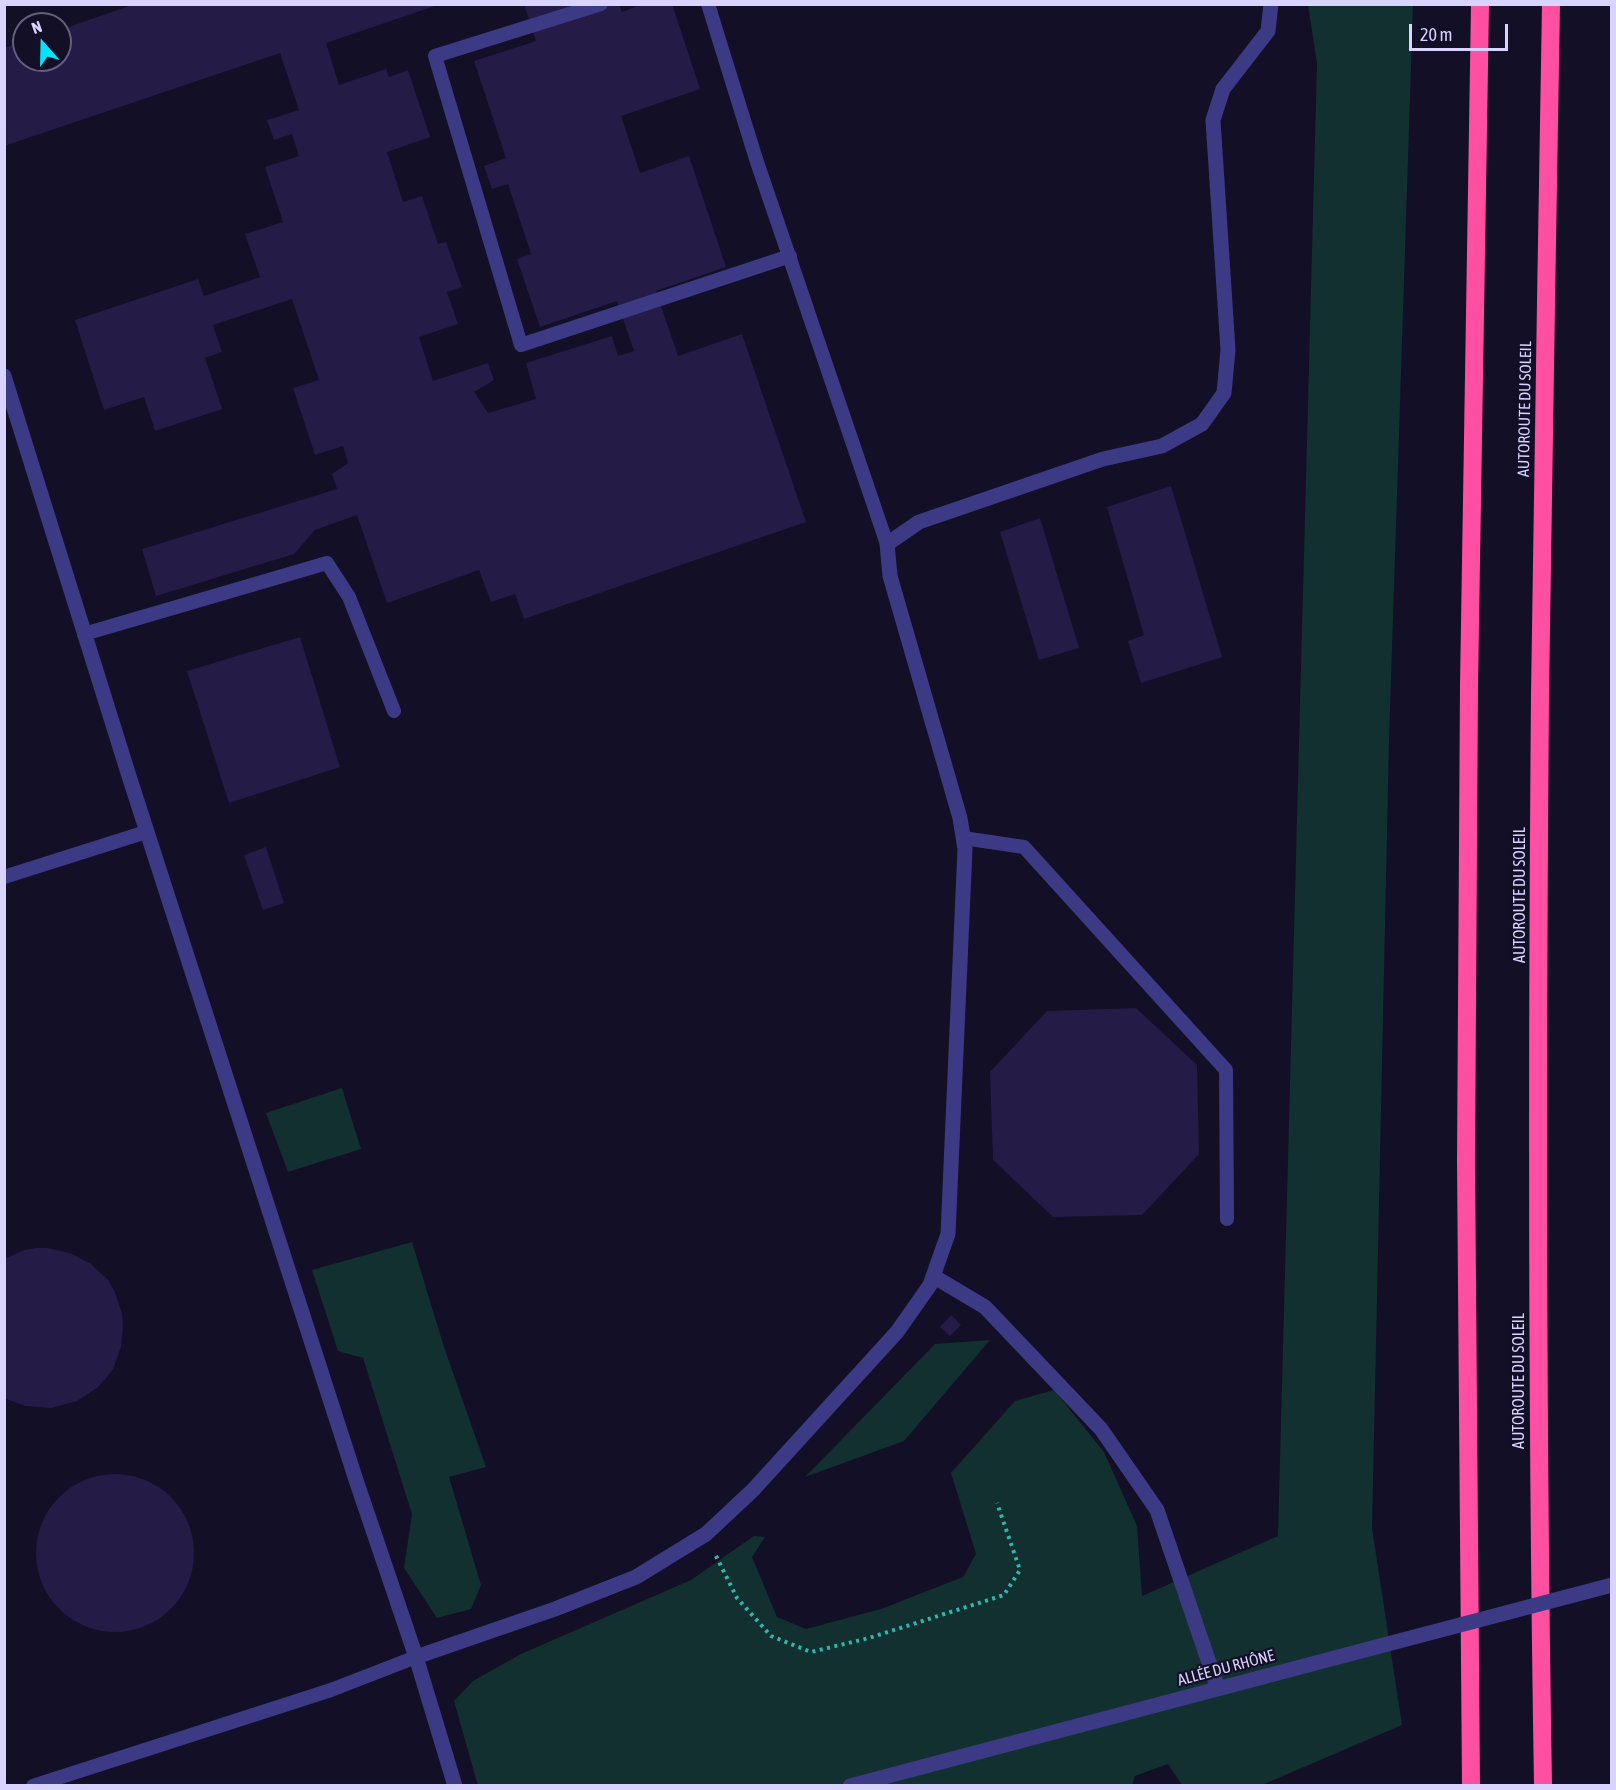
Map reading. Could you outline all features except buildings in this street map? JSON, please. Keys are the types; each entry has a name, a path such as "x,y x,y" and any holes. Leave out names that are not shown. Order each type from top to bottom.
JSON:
{"highway":[{"path":"1471,1785 1466,1148 1469,685 1480,4"},
{"name":"AUTOROUTE DU SOLEIL","path":"1543,1785 1539,1522 1538,1136 1540,692 1551,4"}],"street":[{"path":"416,1656 555,1609 636,1577 706,1534 753,1490 897,1332 930,1285 948,1234 965,849 960,818 890,576 888,544 920,522 1103,459 1162,446 1202,424 1224,393 1228,350 1213,120 1223,89 1268,31 1272,4"},
{"path":"4,376 146,832 356,1480 416,1656 454,1785"},
{"path":"933,1276 985,1307 1101,1429 1157,1510 1218,1689"},
{"name":"ALLÉE DU RHÔNE","path":"850,1785 1611,1585"}],"lane":[{"path":"601,4 435,56 521,345 790,256"},
{"path":"708,4 756,159 888,544"},
{"path":"84,634 327,563 349,597 394,711"},
{"path":"4,877 146,832"},
{"path":"963,838 1024,847 1226,1070 1227,1219"},
{"path":"33,1785 331,1690 416,1656"}],"path":[{"path":"706,1534 737,1598 771,1636 812,1652 869,1638 1004,1595 1020,1570 997,1503"}],"green space":[{"path":"1308,5 1413,5 1389,740 1372,1528 1402,1725 1262,1785 1182,1785 1168,1764 1135,1776 1132,1786 478,1786 454,1701 473,1681 521,1654 691,1580 754,1536 765,1537 752,1557 777,1617 806,1629 881,1609 963,1577 976,1554 951,1473 1015,1401 1054,1390 1104,1452 1137,1526 1142,1596 1278,1536 1317,63"},
{"path":"342,1088 361,1149 288,1172 266,1113"},
{"path":"412,1242 444,1347 486,1467 449,1477 481,1585 471,1609 437,1618 404,1568 412,1514 363,1358 338,1351 312,1270"},
{"path":"990,1340 904,1441 805,1477 935,1344"}]}
